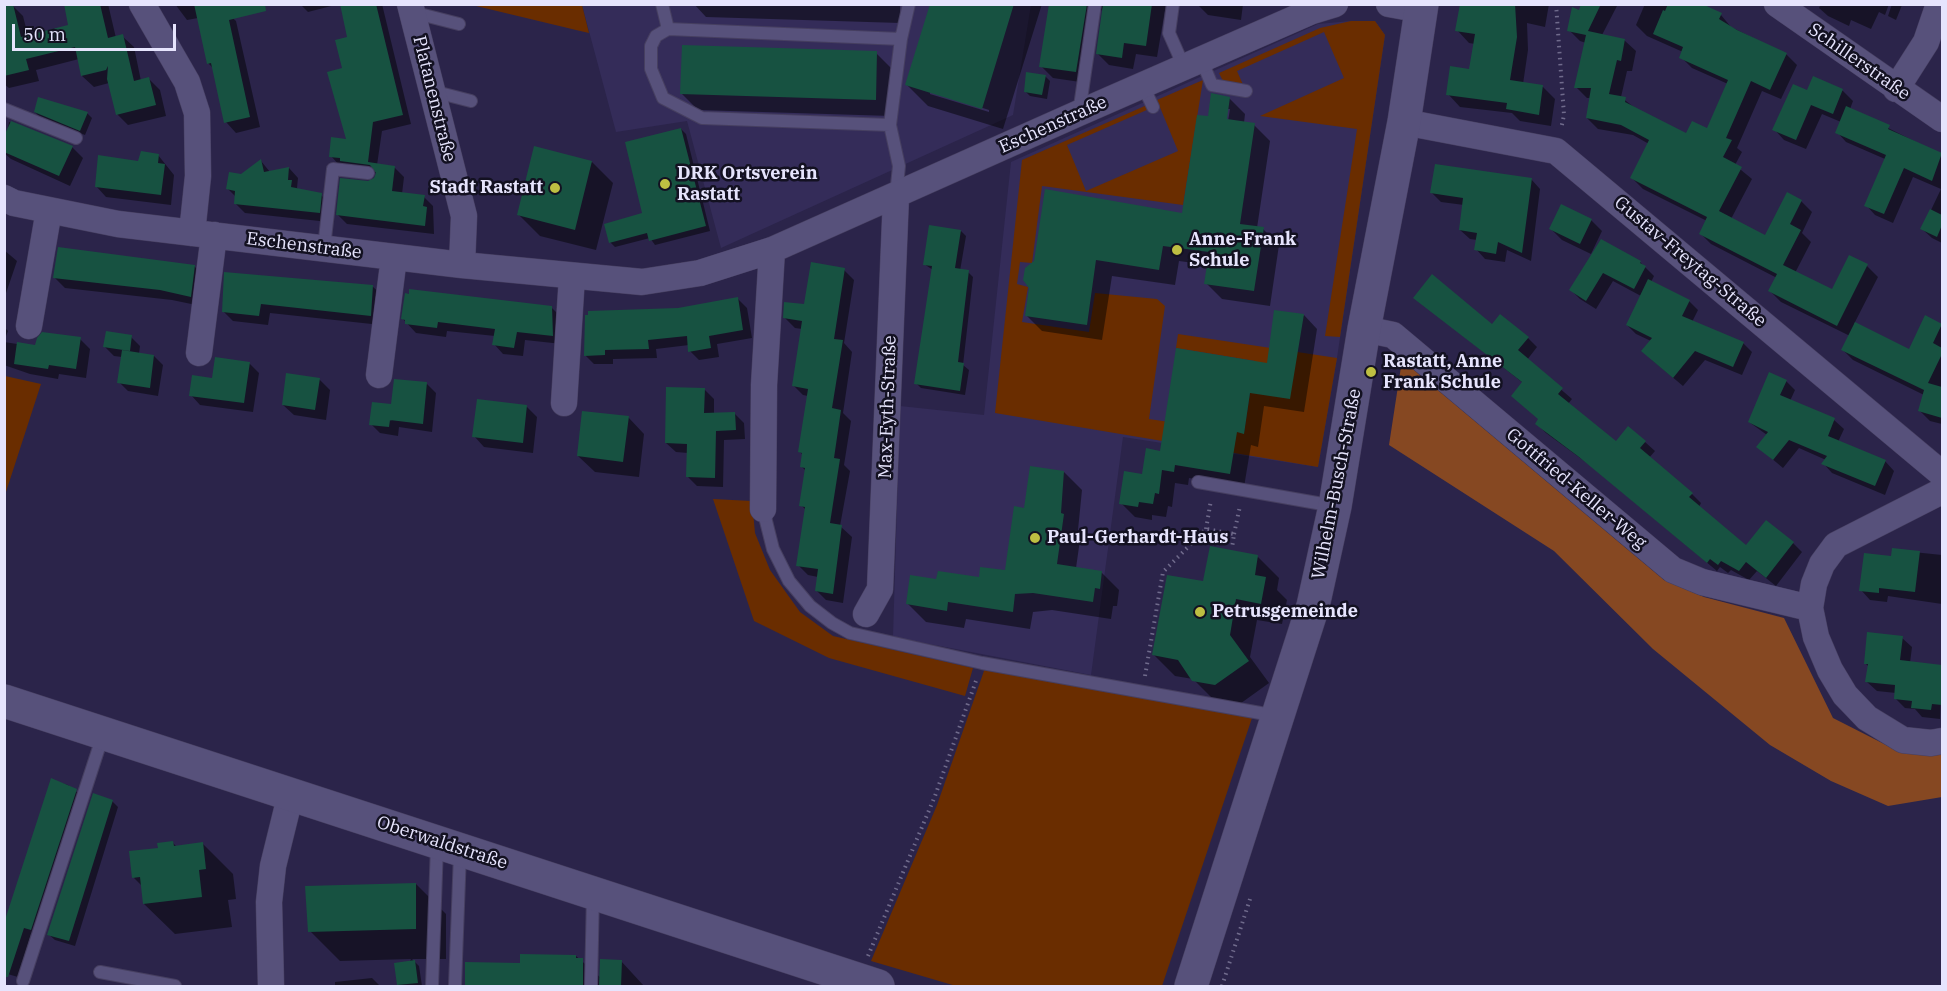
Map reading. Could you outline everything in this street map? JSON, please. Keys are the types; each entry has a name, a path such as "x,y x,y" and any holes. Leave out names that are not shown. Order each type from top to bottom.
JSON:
{"main road":[{"name":"Wilhelm-Busch-Straße","path":"1191,987 1313,606 1335,506 1364,329 1404,122 1422,7"},
{"name":"Oberwaldstraße","path":"4,701 593,892 848,979"}],"street":[{"path":"142,4 187,82 197,113 200,141 198,176 203,234 199,353"},
{"name":"Eschenstraße","path":"4,198 48,210 118,224 462,265 642,282 700,273 772,250 1079,112 1148,96 1193,63 1312,11 1335,4"},
{"path":"1389,4 1422,7"},
{"name":"Schillerstraße","path":"1777,4 1942,119"},
{"path":"1896,89 1926,42 1940,4"},
{"name":"Platanenstraße","path":"411,8 464,216 462,265"},
{"name":"Gustav-Freytag-Straße","path":"1404,122 1556,151 1942,474"},
{"name":"Max-Eyth-Straße","path":"858,623 880,589 896,196"},
{"path":"29,327 48,210"},
{"path":"763,509 764,385 772,250"},
{"path":"379,375 394,257"},
{"path":"564,403 572,276"},
{"name":"Gottfried-Keller-Weg","path":"1364,329 1393,335 1673,570 1702,582 1810,608"},
{"path":"1942,491 1836,545 1822,564 1814,584 1810,608 1816,637 1830,670 1845,695 1867,718 1903,740 1931,743 1942,741"},
{"path":"271,987 269,902 275,857 291,793"}],"lane":[{"path":"663,4 668,29"},
{"path":"896,196 899,166 890,125 901,39 909,4"},
{"path":"1079,112 1095,4"},
{"path":"1173,4 1168,33 1193,63 1212,85 1246,91"},
{"path":"411,8 459,24"},
{"path":"890,125 702,118 663,98 651,69 651,46 656,36 668,29 901,39"},
{"path":"432,92 471,101"},
{"path":"4,109 76,138"},
{"path":"324,247 333,169 368,173"},
{"path":"1198,482 1335,506"},
{"path":"763,509 773,549 789,581 810,606 832,623 858,623 982,663 1278,716"},
{"path":"23,981 103,733"},
{"path":"432,987 448,845"},
{"path":"448,845 455,987"},
{"path":"591,987 593,892"},
{"path":"100,972 175,987"}],"path":[{"path":"1556,4 1564,115 1556,151"},
{"path":"1143,692 1163,572 1206,529 1213,486"},
{"path":"1232,548 1242,491"},
{"path":"1206,529 1234,534"},
{"path":"848,979 935,796 982,663"}],"shaded area":[{"path":"472,5 582,5 589,33 576,30"},
{"path":"582,5 1031,5 1013,115 721,248 687,121 616,132"},
{"path":"1351,21 1375,21 1385,35 1340,337 1325,336 1357,129 1260,116 1344,78 1324,32 1237,71 1244,87 1224,83 1219,73 1320,28"},
{"name":"Anne-Frank Schule","path":"1375,21 1385,35 1337,358 1318,467 1123,437 1091,675 893,637 900,406 984,415 1011,162 1318,24"},
{"path":"1203,80 1183,205 1042,186 1032,263 1020,262 1017,284 1028,287 1022,322 1089,332 1095,293 1157,299 1165,306 1149,419 1244,433 1255,361 1176,348 1178,334 1337,358 1318,467 995,413 1022,160 1147,105 1149,109 1067,145 1086,191 1178,151 1157,100"},
{"path":"1402,360 1664,580 1704,597 1784,618 1833,718 1896,750 1930,756 1942,753 1942,797 1888,806 1831,781 1770,745 1653,649 1554,551 1389,445"},
{"path":"4,376 41,384 5,495"},
{"path":"713,499 752,501 755,533 770,570 800,612 833,636 973,668 965,696 829,658 754,621"},
{"path":"985,668 1252,718 1162,986 956,986 871,961 937,805"}],"building":[{"path":"4,4 13,4 21,37 68,25 64,4 100,4 108,38 123,34 134,81 149,77 156,105 116,115 107,79 108,66 106,70 81,76 75,47 26,59 29,70 4,76"},
{"path":"194,4 265,4 266,11 229,20 250,117 224,123 211,63 207,64"},
{"path":"340,4 376,4 403,115 373,122 368,162 395,166 392,191 425,195 423,206 427,207 425,226 336,215 340,178 368,181 374,178 376,173 370,165 340,161 340,158 329,157 331,137 346,139 327,72 342,68 335,40 347,37"},
{"path":"930,4 1014,4 982,109 905,85"},
{"path":"1049,4 1087,4 1076,72 1039,67"},
{"path":"1103,4 1152,4 1146,46 1124,43 1122,58 1096,54"},
{"path":"1460,4 1515,4 1517,37 1510,80 1543,85 1539,115 1506,109 1507,103 1446,95 1450,66 1469,69 1475,34 1455,31"},
{"path":"1581,4 1601,4 1588,31 1625,39 1621,61 1617,60 1609,94 1626,97 1625,102 1686,133 1692,121 1707,128 1728,80 1679,58 1683,47 1653,34 1668,4 1702,4 1722,13 1719,19 1737,30 1787,53 1770,90 1751,81 1726,138 1732,140 1723,157 1742,167 1719,211 1765,235 1787,192 1802,200 1790,224 1801,230 1783,265 1832,289 1849,255 1868,264 1837,326 1768,291 1777,274 1699,234 1707,217 1630,178 1649,140 1621,125 1586,118 1591,88 1574,88 1586,35 1567,31 1572,7 1579,10"},
{"path":"682,45 877,51 876,100 680,94"},
{"path":"1026,72 1046,75 1042,95 1024,92"},
{"path":"1813,76 1843,89 1833,114 1811,105 1796,140 1772,130 1793,84 1807,90"},
{"path":"1211,93 1230,97 1227,119 1255,123 1240,224 1264,227 1254,291 1204,284 1209,252 1163,246 1159,270 1096,260 1087,325 1025,316 1029,288 1023,280 1025,268 1034,261 1045,189 1182,213 1197,115 1208,116"},
{"path":"38,97 88,112 80,131 34,112"},
{"path":"1846,106 1890,125 1888,129 1942,153 1932,181 1904,168 1884,214 1864,206 1886,155 1835,133"},
{"path":"11,121 73,146 59,176 4,152 4,136"},
{"name":"DRK Ortsverein Rastatt","path":"681,128 706,226 649,241 647,233 609,243 604,224 642,213 625,142"},
{"name":"Stadt Rastatt","path":"534,146 592,161 575,230 517,215"},
{"path":"141,151 159,154 158,163 165,164 161,195 95,187 98,155 138,161"},
{"path":"261,159 264,172 289,167 288,180 292,180 291,187 322,193 320,213 234,204 235,191 226,189 229,172 241,174"},
{"path":"1435,164 1532,178 1522,253 1498,242 1496,254 1474,250 1477,233 1459,230 1463,198 1430,193"},
{"path":"1561,204 1592,219 1580,244 1549,229"},
{"path":"1930,209 1942,215 1942,225 1937,237 1920,229"},
{"path":"929,225 961,230 955,268 969,270 958,362 964,363 960,391 914,384 932,266 923,265"},
{"path":"1601,239 1646,266 1634,289 1603,273 1586,301 1569,290"},
{"path":"58,247 195,265 191,297 160,290 53,278"},
{"path":"811,262 845,268 834,339 843,340 832,408 841,410 834,458 840,459 830,523 842,525 833,594 815,591 818,569 796,566 805,507 799,506 805,468 800,467 802,453 798,452 808,389 792,386 802,321 783,318 784,302 804,304"},
{"path":"224,272 373,285 371,316 261,304 259,316 222,312"},
{"path":"1432,274 1492,324 1500,314 1529,337 1518,350 1563,388 1558,394 1616,441 1628,426 1646,441 1640,448 1693,493 1689,497 1746,545 1766,520 1794,542 1766,578 1746,562 1739,571 1721,561 1718,565 1710,559 1707,563 1579,457 1535,424 1538,419 1511,396 1522,382 1413,298"},
{"path":"1648,279 1690,300 1682,316 1744,342 1733,367 1695,351 1673,378 1641,351 1652,338 1626,325"},
{"path":"409,289 552,306 553,336 517,332 514,348 492,345 495,329 438,322 437,328 405,324 405,320 401,319 405,293 409,294"},
{"path":"738,297 743,330 709,336 711,348 688,352 687,336 648,340 649,349 605,350 605,355 584,356 585,315 588,315 588,311 678,308"},
{"path":"1274,310 1304,314 1290,399 1250,393 1244,434 1237,432 1230,474 1175,465 1174,472 1162,470 1159,494 1155,493 1153,504 1139,502 1138,507 1119,504 1124,471 1142,474 1146,448 1160,451 1176,348 1267,363"},
{"path":"1925,315 1942,324 1933,343 1942,348 1942,354 1928,383 1942,387 1942,418 1918,411 1924,390 1841,350 1855,322 1909,349"},
{"path":"106,331 132,335 130,351 103,347"},
{"path":"42,332 81,337 76,369 49,365 48,369 14,364 17,342 35,345"},
{"path":"122,350 154,355 150,388 117,383"},
{"path":"215,357 250,362 244,403 189,396 192,375 212,378"},
{"path":"1769,372 1787,380 1780,395 1835,418 1828,436 1886,460 1875,486 1821,464 1827,456 1789,440 1773,460 1756,447 1768,432 1748,422"},
{"path":"286,373 320,378 315,410 282,405"},
{"path":"394,379 427,382 423,424 390,420 389,427 369,425 372,402 391,404"},
{"path":"666,387 705,388 704,413 735,412 736,430 716,431 715,478 686,477 687,444 665,443"},
{"path":"477,399 527,405 523,443 472,437"},
{"path":"582,411 629,416 623,462 577,456"},
{"name":"Paul-Gerhardt-Haus","path":"1030,466 1064,471 1061,513 1064,514 1057,564 1102,571 1100,589 1095,588 1093,602 1033,593 1015,594 1013,612 948,602 947,611 906,604 910,575 936,579 938,571 979,577 980,567 1005,570 1014,506 1024,508"},
{"name":"Petrusgemeinde","path":"1210,546 1258,555 1255,575 1266,577 1261,604 1236,599 1230,635 1249,661 1215,685 1192,681 1178,660 1152,655 1167,575 1203,581"},
{"path":"1892,548 1920,551 1915,592 1879,588 1879,593 1859,591 1864,553 1891,556"},
{"path":"1867,632 1903,636 1900,660 1942,665 1942,705 1932,704 1931,710 1911,708 1912,701 1894,699 1895,685 1865,682 1868,664 1864,664"},
{"path":"51,778 77,789 31,930 24,928 8,977 4,977 4,923"},
{"path":"93,793 113,800 69,941 47,935"},
{"path":"173,841 174,846 203,842 206,869 199,870 202,897 143,904 140,877 132,878 129,851 158,848 157,843"},
{"path":"416,883 416,929 308,932 305,886"},
{"path":"520,954 576,955 576,958 583,958 583,987 465,987 465,962 520,963"},
{"path":"600,959 622,960 621,987 599,987"},
{"path":"415,960 418,983 397,985 394,963"}],"place":[{"name":"DRK Ortsverein Rastatt","path":"665,184"},
{"name":"Stadt Rastatt","path":"555,188"},
{"name":"Anne-Frank Schule","path":"1177,250"},
{"name":"Rastatt, Anne Frank Schule","path":"1371,372"},
{"name":"Paul-Gerhardt-Haus","path":"1035,538"},
{"name":"Petrusgemeinde","path":"1200,612"}]}
